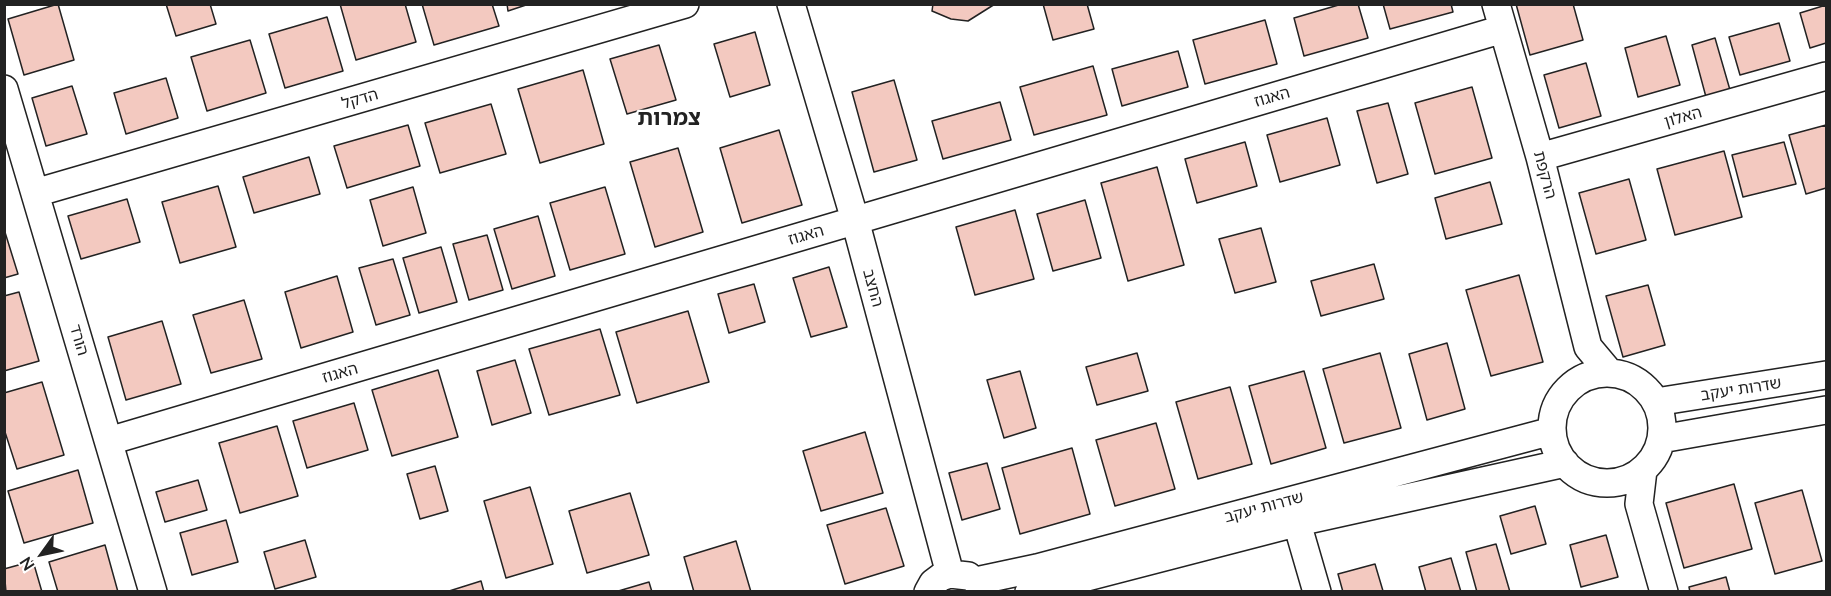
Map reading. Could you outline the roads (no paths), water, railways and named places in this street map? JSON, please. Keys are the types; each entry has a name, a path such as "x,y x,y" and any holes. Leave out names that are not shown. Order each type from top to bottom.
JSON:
{"street":[{"name":"הדקל","path":"35,193 686,4"},
{"name":"החצב","path":"791,4 855,220 970,582"},
{"name":"האגוז","path":"109,441 855,220 1500,17"},
{"name":"הרקפת","path":"1500,17 1540,157 1588,347 1582,379"},
{"name":"האלון","path":"1540,157 1827,76"},
{"name":"הורד","path":"4,89 153,591"},
{"name":"הרקפת","path":"1588,347 1609,372"},
{"path":"1609,372 1627,376 1636,381 1656,402 1662,420 1661,439 1654,457 1642,470 1628,479 1611,483 1594,482 1577,475 1565,463 1556,448 1552,431 1553,414 1560,398 1573,384 1590,375 1609,372"},
{"name":"שדרות יעקב","path":"1656,402 1827,375"},
{"path":"1661,439 1827,410"},
{"name":"שדרות יעקב","path":"970,582 1037,568 1552,431"},
{"name":"שדרות יעקב","path":"1029,591 1297,523 1565,463"},
{"path":"1642,470 1639,504 1664,591"},
{"path":"1611,483 1639,504"},
{"path":"1297,523 1317,591"},
{"path":"928,591 933,583 970,582"}],"district":[{"name":"צמרות","path":"669,118"}]}
